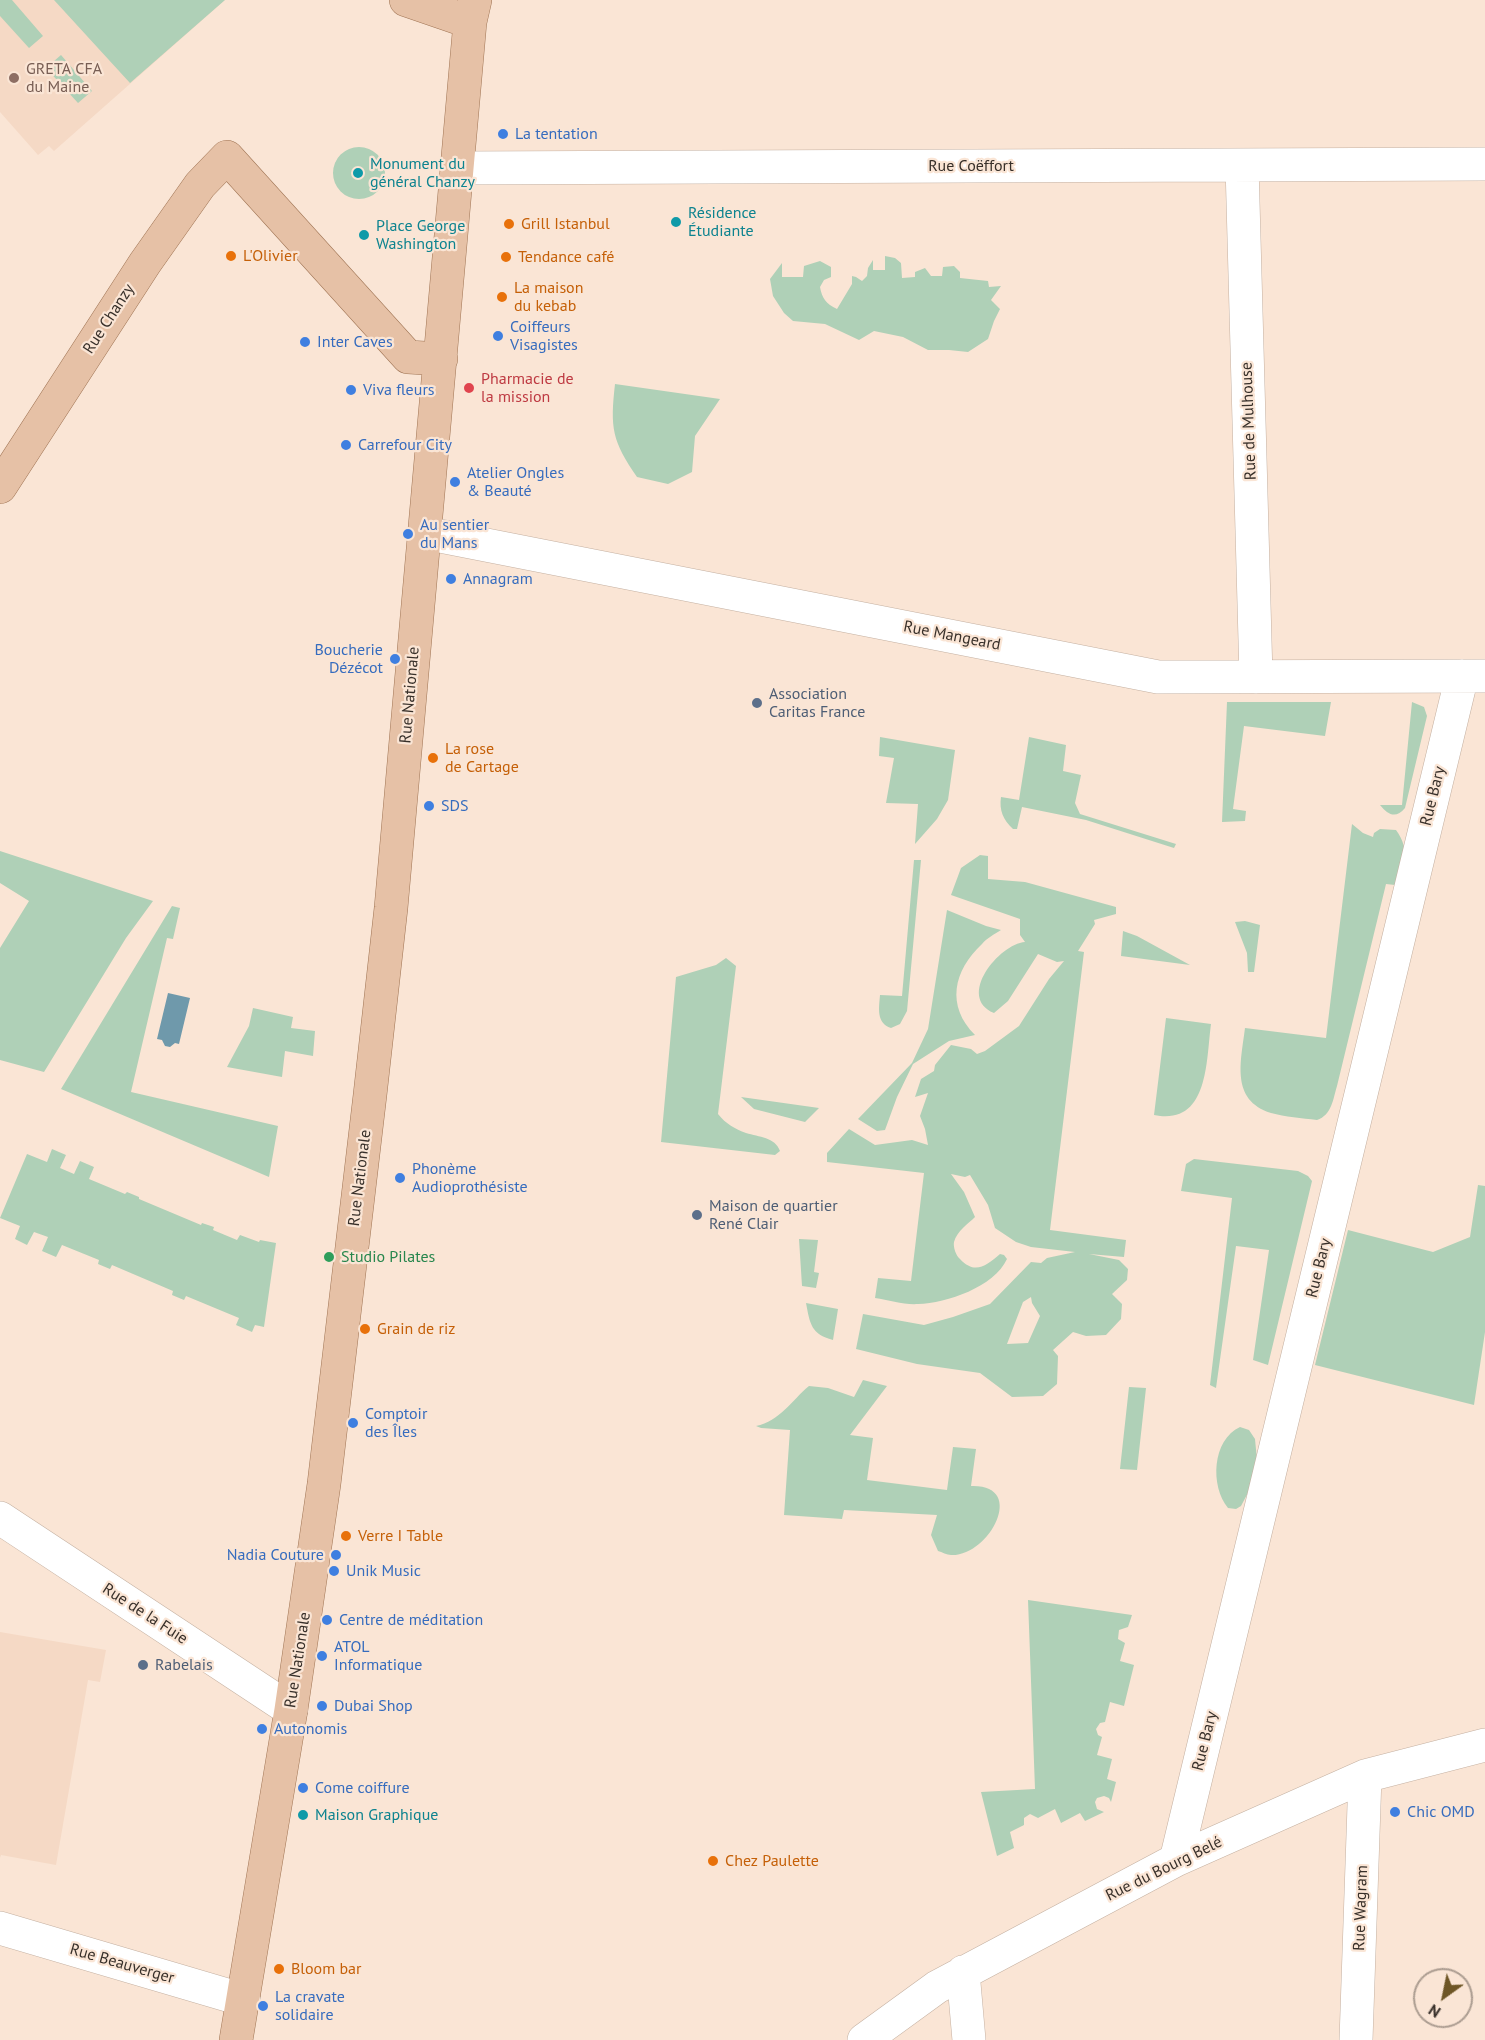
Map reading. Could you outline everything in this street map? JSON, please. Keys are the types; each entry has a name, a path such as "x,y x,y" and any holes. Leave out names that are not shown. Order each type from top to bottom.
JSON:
{"main road":[{"path":"406,0 473,11 441,359"},
{"name":"Rue Chanzy","path":"0,487 145,263 200,185 227,157 408,357 441,359"},
{"name":"Rue Nationale","path":"236,2040 291,1710 325,1474 385,963 441,359"}],"street":[{"name":"Rue Coëffort","path":"458,168 1485,164"},
{"name":"Rue de Mulhouse","path":"1242,165 1256,677"},
{"name":"Rue Mangeard","path":"425,533 1158,677 1473,676"},
{"name":"Rue Bary","path":"1176,1860 1473,676"},
{"name":"Rue de la Fuie","path":"0,1518 291,1710"},
{"name":"Rue du Bourg Belé","path":"864,2040 937,1987 963,1972 1176,1860 1365,1776 1485,1745"},
{"name":"Rue Wagram","path":"1356,2040 1365,1776"},
{"name":"Rue Beauverger","path":"0,1928 244,2000"},
{"path":"963,1972 969,2040"}],"shaded area":[{"path":"0,0 225,0 54,151 49,146 38,155 0,112"},
{"path":"0,1632 106,1650 100,1682 88,1680 56,1865 1,1855 0,1858"}],"green space":[{"path":"0,0 12,0 43,36 29,48 0,16"},
{"path":"54,0 225,0 130,83"},
{"path":"61,55 92,91 78,103 46,68"},
{"path":"354,147 364,147 378,154 385,173 378,192 364,199 354,199 344,195 337,188 333,178 333,168 337,158 344,151"},
{"path":"885,256 895,258 901,263 902,278 915,277 915,272 925,268 931,276 942,276 943,267 954,266 960,272 960,278 988,281 989,287 1001,286 991,300 1000,309 988,339 968,352 928,350 903,337 874,331 859,340 825,324 793,321 784,313 773,296 770,279 782,263 782,277 803,277 804,266 820,261 831,267 831,277 824,280 820,287 822,294 827,303 837,309 852,284 852,276 862,281 867,276 868,268 873,260 873,270 885,270"},
{"path":"615,384 720,399 695,436 692,472 668,484 637,477 622,453 615,434 613,412"},
{"path":"1227,702 1331,702 1325,736 1244,726 1233,809 1246,811 1245,821 1222,822"},
{"path":"1412,702 1424,707 1427,716 1405,808 1395,815 1380,805 1402,805"},
{"path":"880,737 955,750 948,800 937,819 915,844 918,804 886,803 894,758 879,756"},
{"path":"1029,737 1066,745 1063,771 1081,775 1075,803 1080,814 1176,844 1174,848 1086,820 1022,807 1017,829 1013,829 1002,814 1001,797 1019,800"},
{"path":"1352,824 1363,833 1373,837 1374,833 1380,829 1396,830 1405,851 1403,864 1395,885 1386,884 1337,1086 1329,1110 1317,1120 1271,1113 1258,1107 1249,1099 1244,1089 1241,1066 1245,1028 1326,1038"},
{"path":"0,851 153,901 126,938 44,1072 0,1060 0,948 29,901 0,883"},
{"path":"980,855 988,856 988,879 1025,882 1116,907 1116,914 1094,920 1095,924 1078,951 1084,952 1050,1230 1126,1240 1124,1257 1089,1254 1119,1260 1128,1269 1127,1280 1112,1294 1122,1304 1121,1319 1106,1335 1086,1336 1073,1332 1053,1350 1058,1356 1057,1384 1043,1396 1012,1397 980,1373 917,1364 856,1349 863,1314 924,1325 953,1317 990,1304 1031,1262 1041,1263 1047,1258 1075,1252 1031,1247 1016,1242 995,1228 988,1205 970,1175 965,1177 951,1174 964,1192 975,1217 955,1238 954,1246 957,1256 965,1264 976,1268 985,1265 1000,1254 1004,1255 1007,1259 1001,1269 992,1278 969,1292 930,1303 902,1303 875,1298 878,1278 911,1281 924,1173 827,1162 827,1153 849,1129 875,1145 912,1140 928,1145 920,1116 928,1093 915,1097 921,1079 934,1071 935,1065 951,1045 971,1049 977,1054 985,1051 1019,1026 1049,979 1064,961 1057,962 1038,954 1008,1001 994,1013 983,1005 979,995 980,984 985,972 1004,952 1025,942 1020,935 1020,919 951,895 961,868","holes":["1031,1297 1040,1316 1028,1343 1007,1344 1023,1302"]},
{"path":"914,860 921,860 907,1011 900,1024 891,1028 886,1026 881,1019 880,995 902,996"},
{"path":"172,906 180,908 173,939 167,938 131,1092 278,1126 269,1177 61,1089"},
{"path":"947,910 1001,930 986,940 972,954 959,977 957,1001 960,1012 975,1035 949,1041 913,1064 897,1097 885,1130 877,1131 858,1119 912,1063 928,1029"},
{"path":"1245,921 1260,925 1254,972 1248,972 1247,953 1235,922"},
{"path":"1123,931 1137,936 1190,965 1121,956"},
{"path":"726,958 736,966 718,1114 734,1128 766,1138 774,1143 780,1151 775,1155 661,1142 676,977 716,965"},
{"path":"253,1008 293,1017 291,1028 315,1031 313,1056 285,1051 282,1077 227,1067 249,1026"},
{"path":"1166,1018 1211,1024 1208,1055 1201,1087 1195,1101 1185,1111 1172,1116 1154,1115"},
{"path":"741,1097 819,1108 805,1122 754,1109"},
{"path":"52,1149 66,1155 60,1168 74,1174 80,1161 94,1167 89,1179 125,1194 127,1192 201,1225 202,1223 214,1227 213,1230 237,1240 240,1235 259,1242 260,1240 276,1243 264,1327 255,1325 252,1332 236,1325 239,1318 186,1296 184,1300 172,1295 173,1291 112,1265 110,1269 98,1264 99,1260 62,1245 56,1257 42,1251 48,1237 34,1232 27,1245 15,1239 20,1226 0,1218 27,1154 47,1162"},
{"path":"1194,1159 1298,1171 1312,1181 1268,1365 1253,1360 1269,1250 1236,1246 1216,1388 1210,1385 1232,1198 1181,1191 1186,1164"},
{"path":"1478,1185 1485,1186 1485,1332 1474,1405 1315,1365 1348,1230 1433,1252 1470,1237"},
{"path":"799,1239 818,1240 814,1272 819,1273 816,1288 802,1286"},
{"path":"806,1303 838,1309 833,1340 820,1335 813,1327"},
{"path":"863,1380 887,1386 850,1435 873,1438 867,1480 947,1490 953,1447 976,1449 971,1486 988,1488 997,1496 1000,1507 997,1520 989,1534 978,1545 965,1553 948,1555 938,1551 931,1535 937,1515 844,1510 842,1519 784,1515 790,1430 756,1426 779,1415 809,1386 828,1388 854,1397"},
{"path":"1129,1387 1146,1388 1137,1470 1120,1469"},
{"path":"1240,1427 1249,1430 1255,1439 1257,1460 1251,1487 1241,1506 1236,1509 1228,1508 1222,1499 1218,1488 1217,1464 1224,1442"},
{"path":"1028,1600 1132,1615 1128,1627 1119,1630 1118,1639 1125,1643 1120,1661 1134,1665 1124,1706 1110,1702 1105,1722 1100,1723 1096,1729 1098,1735 1102,1737 1097,1755 1112,1759 1107,1779 1116,1782 1111,1802 1104,1796 1097,1798 1095,1802 1097,1809 1104,1812 1085,1821 1080,1813 1061,1823 1055,1809 1038,1818 1030,1814 1024,1818 1024,1825 1010,1832 1014,1848 997,1856 981,1792 1035,1789"}],"water":[{"path":"168,993 190,998 179,1044 175,1043 170,1047 157,1039"}],"place":[{"name":"GRETA CFA du Maine","path":"14,78"},
{"name":"La tentation","path":"503,134"},
{"name":"Monument du général Chanzy","path":"358,173"},
{"name":"Résidence Étudiante","path":"676,222"},
{"name":"Grill Istanbul","path":"509,224"},
{"name":"Place George Washington","path":"364,235"},
{"name":"L'Olivier","path":"231,256"},
{"name":"Tendance café","path":"506,257"},
{"name":"La maison du kebab","path":"502,297"},
{"name":"Coiffeurs Visagistes","path":"498,336"},
{"name":"Inter Caves","path":"305,342"},
{"name":"Pharmacie de la mission","path":"469,388"},
{"name":"Viva fleurs","path":"351,390"},
{"name":"Carrefour City","path":"346,445"},
{"name":"Atelier Ongles & Beauté","path":"455,482"},
{"name":"Au sentier du Mans","path":"408,534"},
{"name":"Annagram","path":"451,579"},
{"name":"Boucherie Dézécot","path":"395,659"},
{"name":"Association Caritas France","path":"757,703"},
{"name":"La rose de Cartage","path":"433,758"},
{"name":"SDS","path":"429,806"},
{"name":"Phonème Audioprothésiste","path":"400,1178"},
{"name":"Maison de quartier René Clair","path":"697,1215"},
{"name":"Studio Pilates","path":"329,1257"},
{"name":"Grain de riz","path":"365,1329"},
{"name":"Comptoir des Îles","path":"353,1423"},
{"name":"Verre I Table","path":"346,1536"},
{"name":"Nadia Couture","path":"336,1555"},
{"name":"Unik Music","path":"334,1571"},
{"name":"Centre de méditation","path":"327,1620"},
{"name":"ATOL Informatique","path":"322,1656"},
{"name":"Rabelais","path":"143,1665"},
{"name":"Dubai Shop","path":"322,1706"},
{"name":"Autonomis","path":"262,1729"},
{"name":"Come coiffure","path":"303,1788"},
{"name":"Chic OMD","path":"1395,1812"},
{"name":"Maison Graphique","path":"303,1815"},
{"name":"Chez Paulette","path":"713,1861"},
{"name":"Bloom bar","path":"279,1969"},
{"name":"La cravate solidaire","path":"263,2006"}]}
